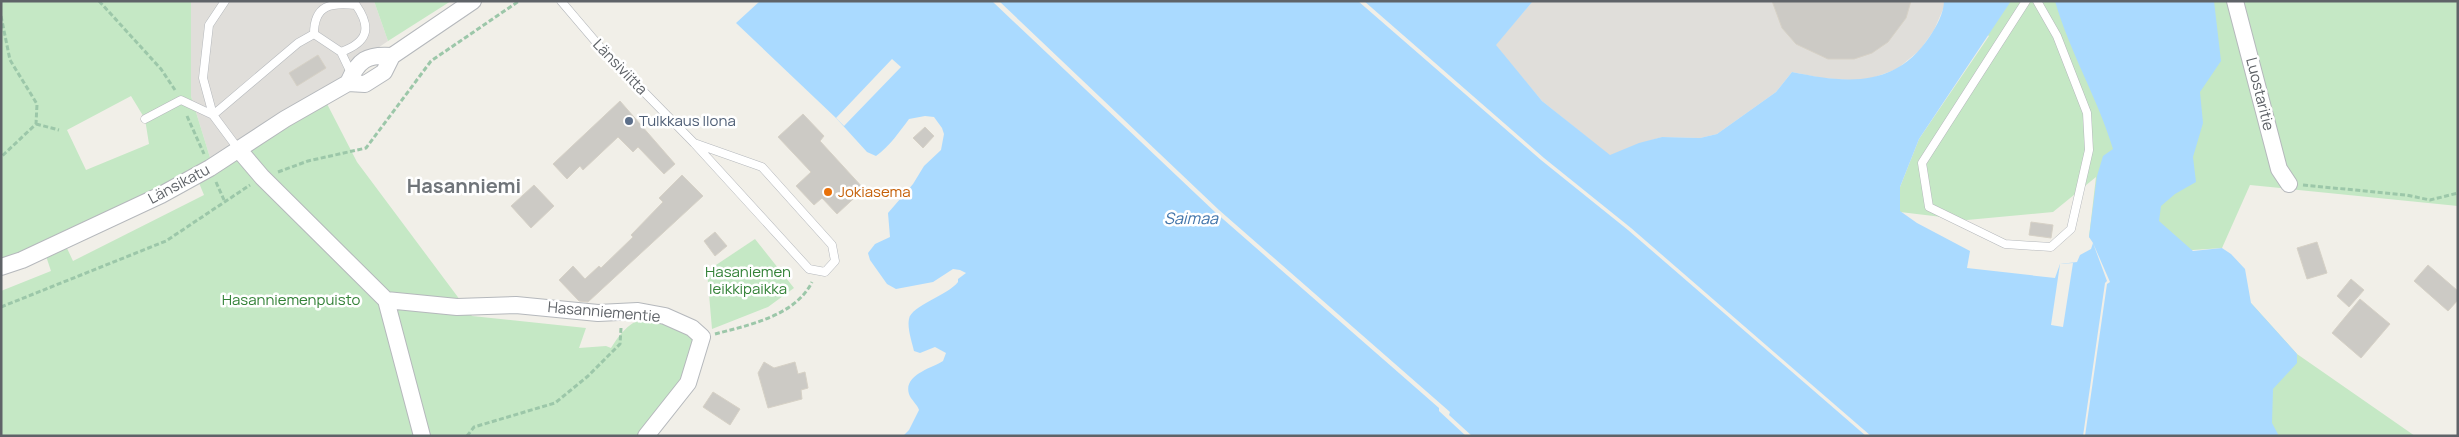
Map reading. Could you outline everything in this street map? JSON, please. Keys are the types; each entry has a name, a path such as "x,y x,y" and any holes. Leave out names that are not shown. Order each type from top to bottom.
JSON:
{"street":[{"name":"Länsikatu","path":"1,267 22,260 161,195 239,150 284,119 350,79 365,84 384,72 392,56 473,1"},
{"name":"Luostaritie","path":"2235,1 2279,169 2288,184"},
{"path":"239,150 262,178 386,300 422,436"},
{"name":"Hasanniementie","path":"386,300 457,307 516,305 598,313 638,311 665,316 692,328 702,337"},
{"path":"646,436 688,383 702,337"}],"lane":[{"path":"225,1 209,25 203,78 212,115 239,150"},
{"name":"Länsiviitta","path":"561,1 601,48 694,143 762,167 832,245 835,261 825,272 816,272"},
{"path":"2026,1 1922,163 1929,208 2005,244 2051,247 2071,229 2089,150 2087,113 2056,36 2037,1"},
{"path":"314,34 314,22 323,8 337,2 356,5 365,18 365,34 358,46 341,52"},
{"path":"212,115 298,43 314,34"},
{"path":"314,34 341,52 350,79"},
{"path":"145,119 181,100 212,115"},
{"path":"694,143 809,269 816,272"}],"path":[{"path":"1,307 166,241 224,200 262,178 308,160 366,148 431,61 520,1"},
{"path":"1,16 10,60 37,104 36,124 1,157"},
{"path":"36,124 59,130"},
{"path":"2288,184 2406,195 2430,200 2458,193"},
{"path":"702,337 751,325 793,306 809,287 816,272"},
{"path":"467,436 474,427 555,403 588,376 620,344"}],"shaded area":[{"path":"191,1 374,1 388,41 353,65 344,82 212,164 191,96"},
{"path":"1533,1 1944,1 1944,7 1934,30 1920,50 1897,69 1864,81 1822,78 1792,72 1776,92 1717,134 1700,138 1662,137 1610,156 1542,101 1495,45"}],"green space":[{"path":"1,1 191,1 191,96 212,164 1,265","holes":["131,96 145,119 149,144 86,170 67,130"]},
{"path":"374,1 451,1 388,41"},
{"path":"1944,1 2458,1 2458,206 2250,185 2222,248 2121,255 2089,237 2096,177 2053,212 1967,220 1900,212 1900,187 1919,139 1989,36"},
{"name":"Hasanniemenpuisto","path":"325,100 357,162 472,316 586,328 579,348 606,346 611,348 621,334 631,325 640,320 650,318 671,325 695,340 689,368 643,436 1,436 1,291 51,271 45,253 65,244 73,261 204,195 197,178"},
{"name":"Hasaniemen leikkipaikka","path":"755,239 794,288 768,307 712,329 707,271"},
{"path":"2251,303 2297,354 2415,436 2266,436"}],"water":[{"name":"Saimaa","path":"760,1 1533,1 1496,45 1542,101 1610,155 1639,143 1662,137 1700,138 1717,134 1776,92 1792,72 1812,76 1850,79 1868,78 1885,74 1901,66 1916,53 1930,36 1943,10 1944,1 2011,1 1919,139 1900,187 1900,211 1917,223 1970,251 1967,268 2055,278 2060,264 2077,262 2080,255 2091,249 2093,243 2089,237 2097,176 2103,156 2113,149 2100,112 2068,39 2055,1 2214,1 2221,61 2200,92 2203,123 2193,157 2196,182 2175,194 2161,206 2159,221 2193,251 2222,248 2231,254 2245,269 2251,303 2297,354 2297,363 2273,389 2272,423 2279,436 903,436 909,430 919,410 909,394 908,387 910,382 920,373 943,361 946,353 935,347 920,353 914,351 909,331 909,319 916,310 953,287 958,282 958,279 966,273 953,269 933,282 896,289 887,284 870,260 868,253 875,244 890,237 888,213 913,184 924,166 941,150 944,134 934,117 925,116 909,119 894,139 876,156 867,152 836,118 736,23"}],"pier":[{"path":"999,1 1219,210 1450,412 1449,415 1472,436 1466,436 1439,411 1439,408 1215,212 993,2"},
{"path":"1358,1 1364,1 1544,158 1631,228 1871,436 1866,436 1628,230 1541,160"},
{"path":"892,59 901,67 844,126 836,118"},
{"path":"2093,243 2110,282 2107,284 2085,436 2083,436 2105,283 2107,281"},
{"path":"2073,263 2063,327 2051,325 2060,264"}],"building":[{"path":"1772,1 1911,1 1906,18 1888,42 1872,53 1854,59 1828,59 1796,44 1782,28"},
{"path":"318,55 326,68 297,86 289,73"},
{"path":"620,101 675,164 664,174 638,147 633,152 618,137 583,170 580,166 567,179 553,164"},
{"path":"803,114 824,136 820,141 864,189 837,214 822,198 814,205 796,186 811,172 778,137"},
{"path":"925,127 934,136 923,148 913,138"},
{"path":"682,175 703,196 588,302 579,301 559,280 573,266 585,279 599,266 601,268 633,237 631,235 663,202 659,198"},
{"path":"534,185 554,206 531,228 511,206"},
{"path":"2031,222 2053,225 2051,238 2029,235"},
{"path":"715,232 727,246 715,256 704,241"},
{"path":"2317,242 2327,273 2307,279 2297,248"},
{"path":"2428,265 2458,291 2458,300 2448,311 2414,281"},
{"path":"2351,279 2364,290 2349,307 2337,296"},
{"path":"2360,299 2390,324 2361,358 2332,333"},
{"path":"764,362 774,368 795,362 798,374 805,372 808,388 801,390 802,399 768,408 758,373"},
{"path":"713,392 740,409 730,425 703,407"}],"place":[{"name":"Tulkkaus Ilona","path":"629,121"},
{"name":"Jokiasema","path":"828,192"}],"district":[{"name":"Hasanniemi","path":"464,186"}]}
